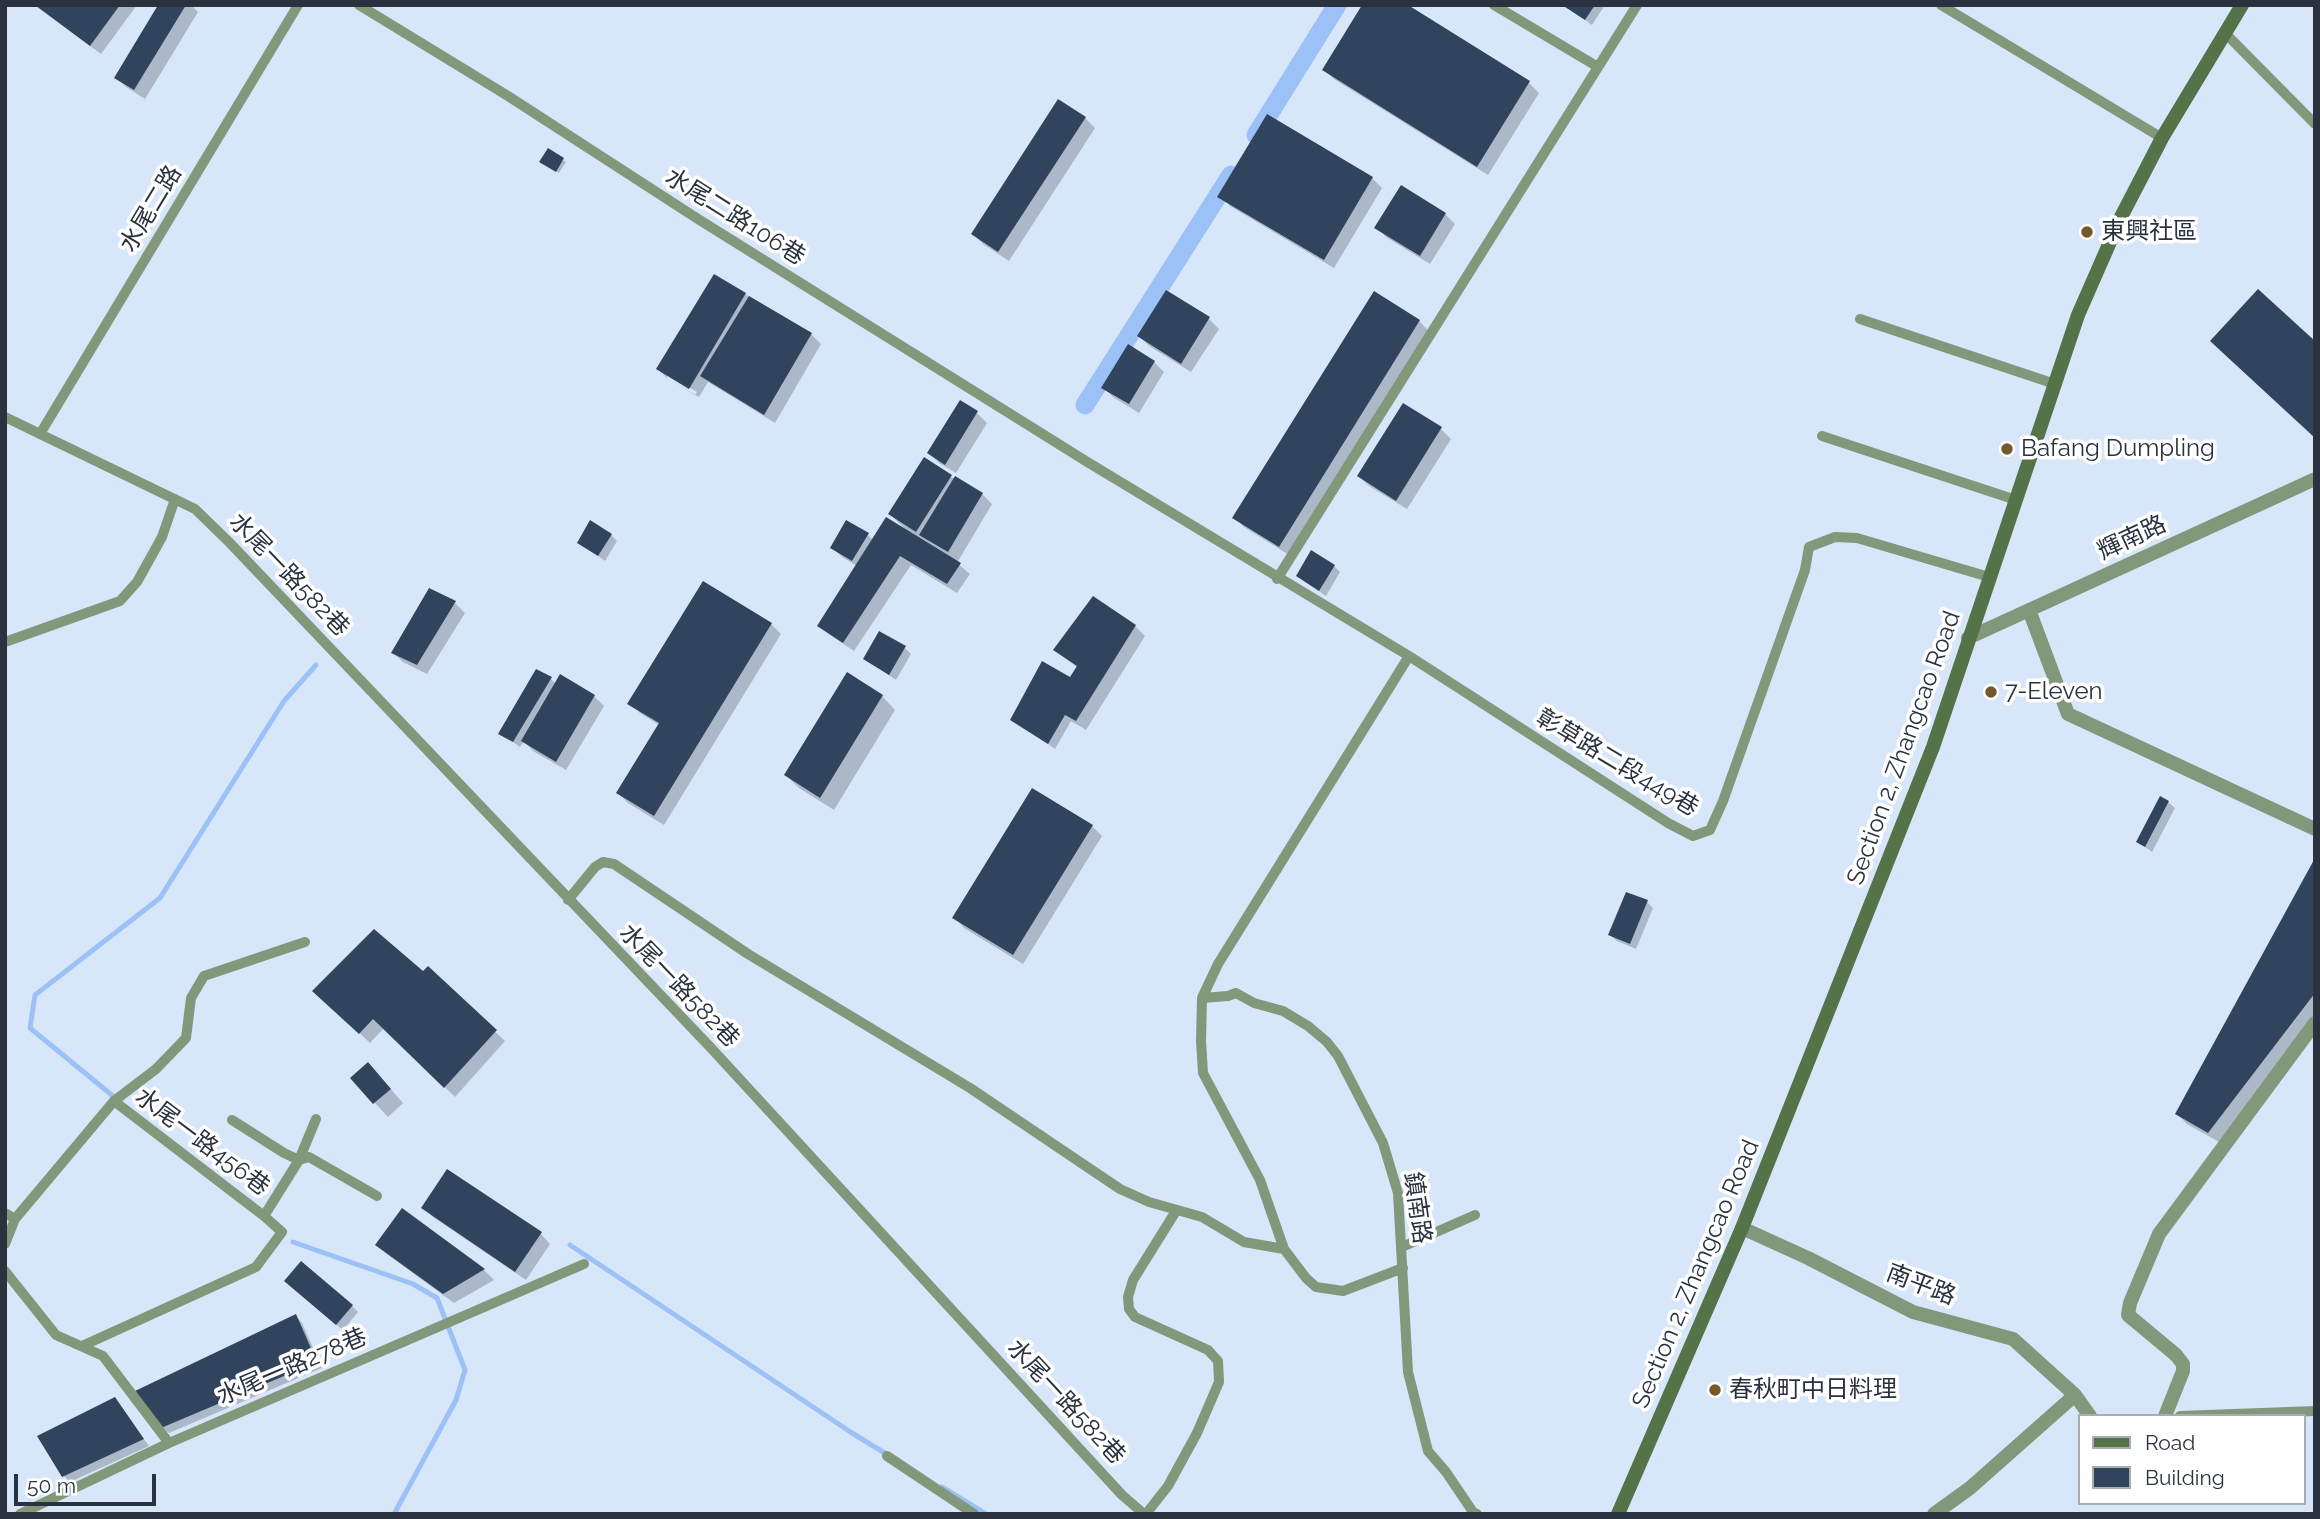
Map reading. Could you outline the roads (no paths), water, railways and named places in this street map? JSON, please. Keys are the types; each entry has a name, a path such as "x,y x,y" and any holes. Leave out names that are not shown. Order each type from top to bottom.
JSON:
{"street":[{"name":"Section 2, Zhangcao Road","path":"1618,1514 1742,1228 1933,747 2078,315 2121,217 2162,138 2242,5"},
{"name":"輝南路","path":"1968,638 2315,479"},
{"path":"2029,610 2068,715 2315,829"},
{"path":"2166,1414 2183,1371 2183,1364 2128,1315 2130,1303 2159,1234 2315,1023"},
{"name":"南平路","path":"1742,1228 1808,1258 1913,1312 2013,1339 2075,1395 2089,1414"},
{"path":"1934,1514 1970,1488 2075,1395"}],"lane":[{"name":"水尾二路","path":"40,434 298,5"},
{"name":"水尾二路106巷","path":"359,5 508,96 698,219 1089,463"},
{"path":"1494,5 1598,67"},
{"path":"1277,579 1637,5"},
{"path":"1941,5 2162,138"},
{"path":"2226,34 2315,124"},
{"path":"1860,319 2055,384"},
{"name":"水尾一路582巷","path":"5,417 195,509 712,1049 1122,1495 1145,1514 1168,1486 1197,1433 1219,1382 1217,1361 1208,1350 1135,1317 1129,1309 1128,1297 1133,1280 1176,1211"},
{"path":"1822,436 2017,500"},
{"name":"彰草路二段449巷","path":"1089,463 1277,579 1409,656 1668,823 1693,836 1710,830 1723,801 1805,570 1810,547 1835,537 1857,538 1989,577"},
{"path":"5,642 120,601 137,582 162,537 174,499"},
{"path":"1403,1268 1343,1291 1316,1287 1284,1249 1260,1180 1203,1073 1202,998 1218,964 1409,656"},
{"path":"568,900 595,867 603,862 614,864 748,954 970,1088 1120,1189 1176,1211 1202,1217 1244,1242 1284,1249"},
{"name":"水尾一路456巷","path":"5,1244 15,1219 114,1101 156,1069 186,1038 191,998 204,976 305,942"},
{"name":"鎮南路","path":"1202,998 1236,993 1254,1003 1283,1011 1308,1026 1327,1042 1338,1056 1383,1143 1398,1193 1408,1372 1428,1451 1477,1514"},
{"name":"水尾一路456巷","path":"82,1346 256,1267 282,1232 114,1101"},
{"name":"水尾一路456巷","path":"264,1216 299,1160 316,1119"},
{"name":"水尾一路456巷","path":"232,1120 299,1160 309,1157 377,1196"},
{"path":"5,1213 15,1219"},
{"path":"1402,1247 1475,1215"},
{"name":"水尾一路278巷","path":"20,1514 169,1443 584,1265"},
{"path":"5,1271 56,1335 103,1356 169,1443"},
{"path":"2234,1414 2315,1411"},
{"path":"887,1456 974,1514"}],"waterway":[{"path":"1256,135 1337,5"},
{"path":"1085,405 1231,175"},
{"path":"113,1096 30,1028 35,995 160,898 284,701 316,665"},
{"path":"293,1242 413,1284 437,1298 465,1370 456,1400 394,1514"},
{"path":"570,1245 888,1455"},
{"path":"942,1487 986,1514"}],"place":[{"name":"東興社區","path":"2087,232"},
{"name":"Bafang Dumpling","path":"2007,449"},
{"name":"7-Eleven","path":"1991,692"},
{"name":"春秋町中日料理","path":"1715,1390"}]}
